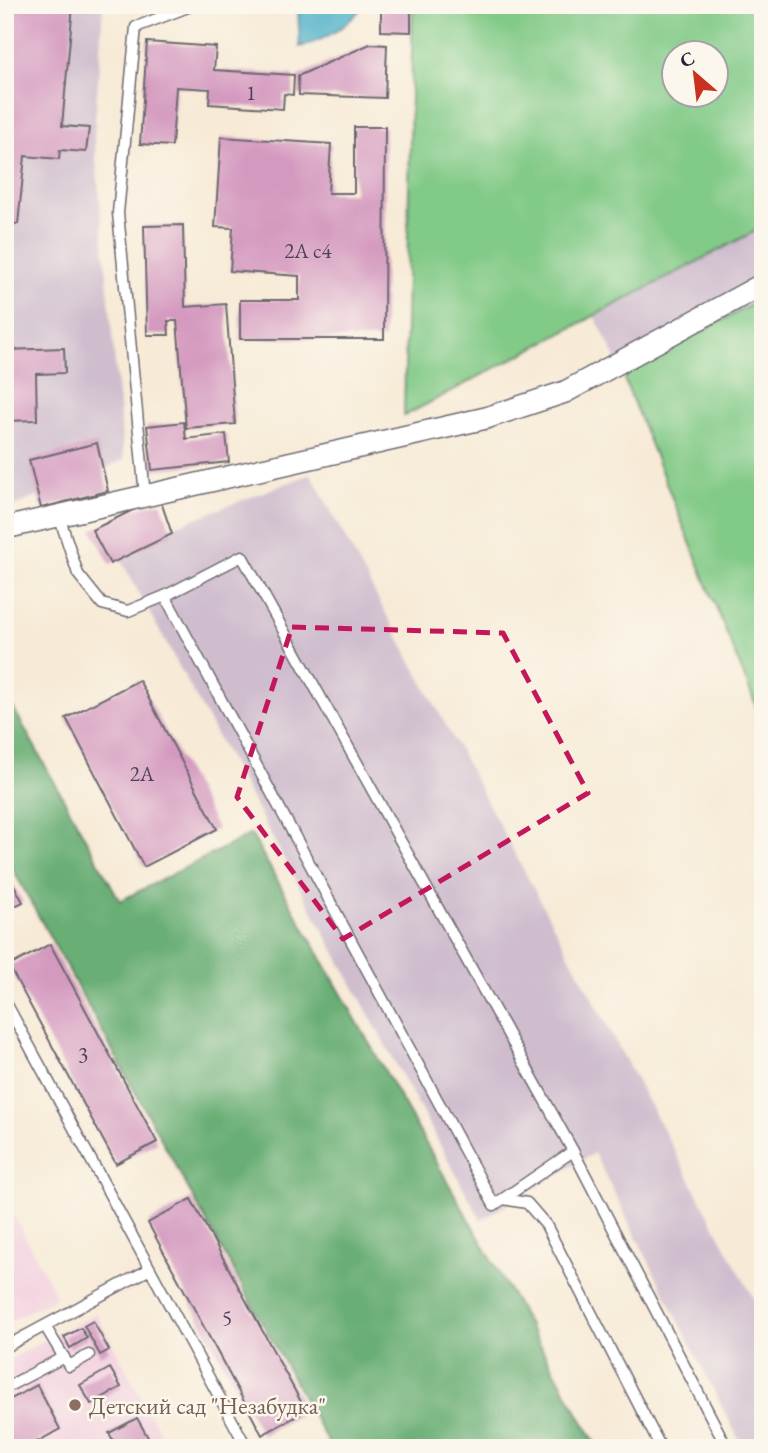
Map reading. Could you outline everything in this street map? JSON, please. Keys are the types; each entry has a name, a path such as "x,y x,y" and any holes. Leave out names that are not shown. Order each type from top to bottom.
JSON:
{"street":[{"path":"5,528 486,418 565,392 763,284"}],"lane":[{"path":"145,496 118,213 134,40 136,27 193,5"},
{"path":"59,516 78,573 102,604 128,611 165,596 242,556 573,1151 727,1448"},
{"path":"165,596 494,1205 573,1151"},
{"path":"5,1001 247,1448"},
{"path":"503,1199 527,1203 546,1225 661,1448"},
{"path":"5,1347 150,1269"},
{"path":"45,1326 69,1366 89,1356"},
{"path":"5,1388 64,1357"}],"highlighted area":[{"path":"292,627 503,633 588,793 343,939 237,797"}],"shaded area":[{"path":"5,5 103,5 94,138 124,460 5,510"},
{"path":"763,227 763,651 595,317"},
{"path":"311,474 763,1316 763,1448 743,1448 594,1153 481,1220 115,549"},
{"path":"5,1199 57,1297 5,1324"},
{"name":"Детский сад \"Незабудка\"","path":"96,1313 168,1448 5,1448 5,1362"}],"green space":[{"path":"413,5 763,5 763,227 404,416"},
{"path":"763,299 763,723 624,379 635,366"},
{"path":"5,693 120,901 251,834 598,1448 331,1448 5,855"}],"water":[{"path":"301,5 364,5 335,32 300,47 298,11"}],"building":[{"path":"7,5 73,5 62,126 89,128 86,152 60,150 59,159 25,156 18,224 5,223"},
{"path":"381,5 411,5 411,32 381,31"},
{"path":"147,42 216,47 214,70 294,75 293,95 284,94 283,109 209,104 210,89 176,87 172,146 140,144"},
{"path":"370,44 387,45 385,98 299,95 298,76"},
{"path":"354,127 385,127 384,339 240,339 240,300 299,300 299,276 230,271 233,228 215,227 221,137 331,144 328,193 354,193"},
{"path":"183,225 185,307 226,304 235,424 186,428 177,321 168,321 169,335 147,335 144,226"},
{"path":"64,348 65,373 36,374 37,420 5,421 5,350"},
{"path":"184,422 186,439 226,434 229,462 152,470 147,426"},
{"path":"97,443 108,491 41,508 29,460"},
{"path":"161,502 172,534 110,564 92,530 137,508"},
{"path":"139,680 217,829 144,867 66,718"},
{"path":"5,868 23,902 5,911"},
{"path":"50,944 157,1142 116,1164 9,966"},
{"path":"191,1199 306,1411 262,1435 148,1223"},
{"path":"93,1321 109,1350 100,1355 84,1326"},
{"path":"81,1328 87,1338 70,1348 64,1337"},
{"path":"110,1368 121,1387 91,1404 80,1385"},
{"path":"37,1385 60,1429 26,1448 5,1448 5,1402"},
{"path":"137,1418 154,1448 117,1448 109,1433"}],"place":[{"name":"Детский сад \"Незабудка\"","path":"75,1405"}]}
